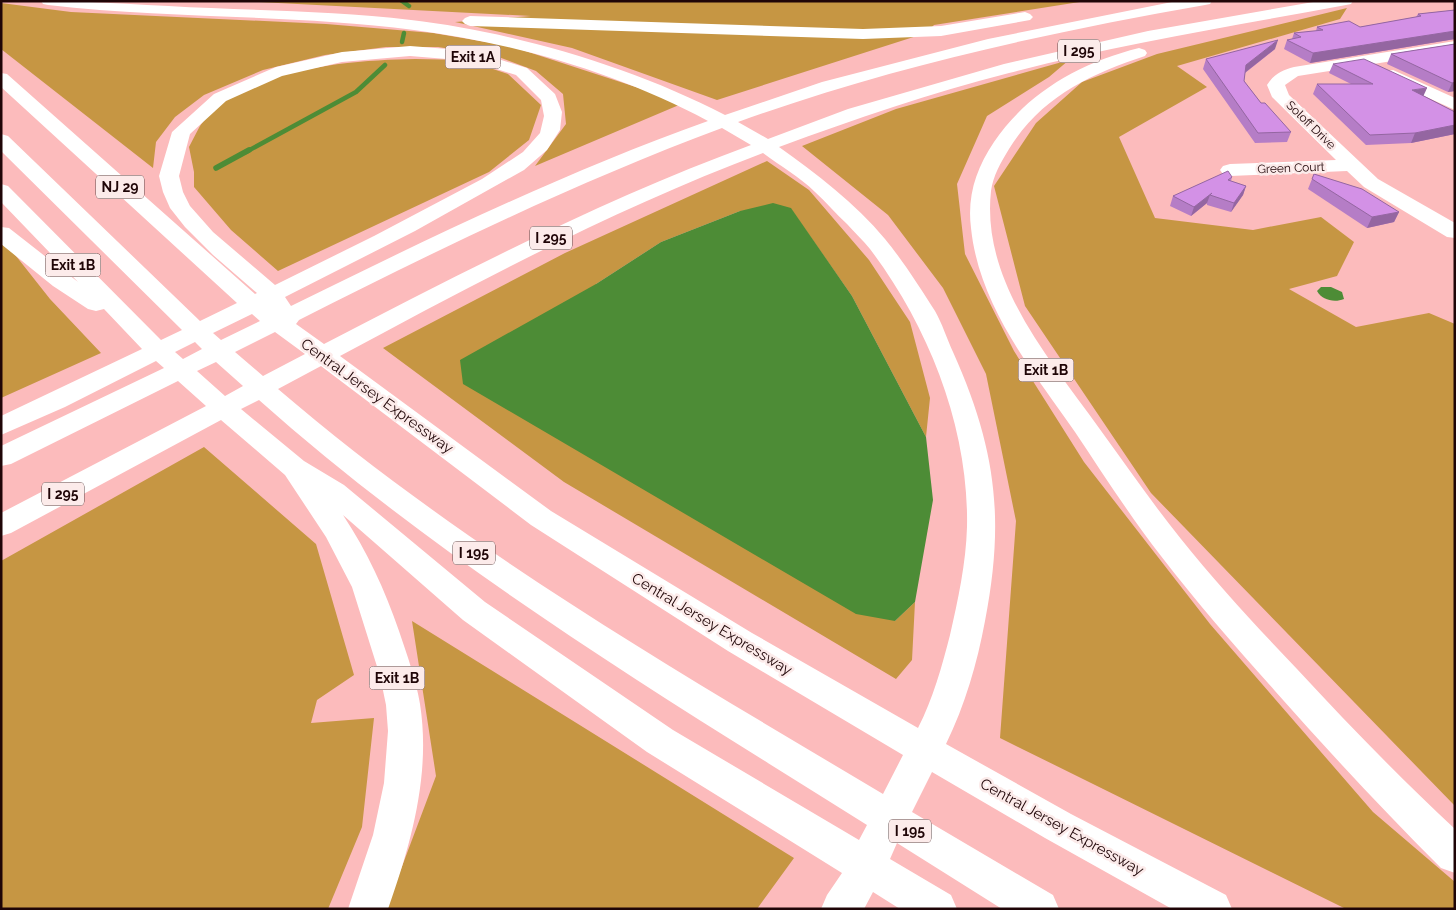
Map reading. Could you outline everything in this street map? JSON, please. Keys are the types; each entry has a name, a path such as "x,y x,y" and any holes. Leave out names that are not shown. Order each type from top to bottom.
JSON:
{"main road":[{"path":"48,1 91,6 377,21 441,29 548,52 645,83 753,136 798,169 855,218 885,251 910,288 932,326 950,369 966,416 977,469 983,517 979,569 966,639 940,719 854,890 840,909"},
{"name":"I 295","path":"1,457 353,283 661,137 769,98 866,76 966,48 1088,22 1205,1"},
{"name":"I 295","path":"1,526 125,462 396,316 576,226 709,167 817,126 957,81 1052,57 1148,36 1346,1"},
{"name":"Exit 1B","path":"1354,1 1122,58 1085,72 1058,86 1038,101 1020,119 1005,138 992,160 982,184 981,218 984,243 991,269 1005,304 1026,342 1156,528 1243,633 1348,748 1402,806 1455,855"},
{"path":"240,14 863,34 941,31 1040,15 876,56 769,98"},
{"name":"Soloff Drive","path":"1455,46 1294,72 1279,79 1276,85 1281,97 1371,183 1455,232"},
{"name":"Exit 1A","path":"311,348 264,287 233,261 192,221 178,204 172,190 169,175 171,160 178,138 192,117 204,107 238,87 278,71 337,57 407,52 454,54 478,58 513,69 529,76 539,85 547,94 554,112 553,123 549,133 539,146 509,170 484,186 386,239"},
{"path":"1362,60 1455,105"},
{"name":"Central Jersey Expressway","path":"1,78 240,294 541,518 675,602 844,703 1058,826 1212,909"},
{"path":"605,148 661,137"},
{"name":"I 195","path":"1,140 186,322 235,367 371,478 497,570 580,626 785,756 1037,907"},
{"name":"Green Court","path":"1230,170 1352,165"},
{"path":"1,426 56,401 386,239 526,181"},
{"name":"Exit 1B","path":"1,190 146,339"},
{"path":"1,233 61,281 146,339 267,447 294,468 334,492 474,610 660,740 937,909"},
{"path":"1,422 56,401"},
{"path":"1,536 125,462"},
{"name":"Exit 1B","path":"294,468 348,548 370,591 394,664 403,706 405,752 398,811 384,868 368,909"}],"shaded area":[{"path":"240,1 1086,1 934,25 926,33 717,100 572,48 455,22 531,16"},
{"path":"1,3 71,12 326,24 433,33 510,46 648,91 679,105 535,166 566,124 563,94 536,71 496,56 438,47 386,47 325,55 263,70 204,95 175,117 156,142 153,168 1,49"},
{"path":"1347,8 1340,19 1177,66 1207,87 1119,137 1155,218 1253,230 1321,217 1354,242 1337,276 1289,289 1356,327 1429,313 1455,324 1455,806 1151,493 1025,306 994,186 1036,123 1082,82 1157,54"},
{"path":"415,59 466,60 508,74 541,105 529,140 489,172 278,271 231,230 194,187 194,172 189,147 204,120 222,102 272,78 302,70 362,62"},
{"path":"1069,60 1049,77 987,116 957,184 965,254 1014,351 1084,462 1210,624 1373,812 1455,882 1455,909 1346,909 1000,738 1016,521 986,374 943,288 888,215 802,146 896,109"},
{"path":"767,161 809,190 869,260 910,322 930,398 926,437 852,296 791,209 740,211 661,242 596,284 895,621 915,602 912,660 896,679 564,482 383,348 565,253"},
{"path":"773,203 791,208 852,296 926,437 933,500 915,602 895,621 856,614 463,384 460,360 596,284 661,242 740,211"},
{"path":"1,237 50,299 101,353 1,398"},
{"path":"1321,287 1331,287 1342,292 1344,299 1336,301 1325,299 1317,291"},
{"path":"204,447 316,544 354,675 317,700 311,723 374,718 362,827 328,909 1,909 1,561"},
{"path":"412,621 794,858 757,909 386,909 436,776"}],"building":[{"path":"1455,10 1455,31 1313,53 1287,40 1301,37 1294,33 1323,30 1317,27 1349,21 1360,27 1421,16 1418,14"},
{"path":"1278,40 1246,65 1244,81 1261,103 1265,103 1291,132 1258,133 1206,59"},
{"path":"1455,44 1455,82 1452,83 1391,54"},
{"path":"1364,59 1427,88 1412,90 1455,112 1455,125 1415,133 1370,135 1317,84 1373,84 1333,64"},
{"path":"1228,171 1232,177 1228,180 1246,186 1234,203 1210,195 1212,193 1194,207 1173,196"},
{"path":"1314,174 1362,189 1399,212 1372,217 1312,179"}],"waterway":[{"path":"402,1 409,6"},
{"path":"402,42 404,33"},
{"path":"246,152 356,92 385,65"},
{"path":"216,168 249,150"}]}
